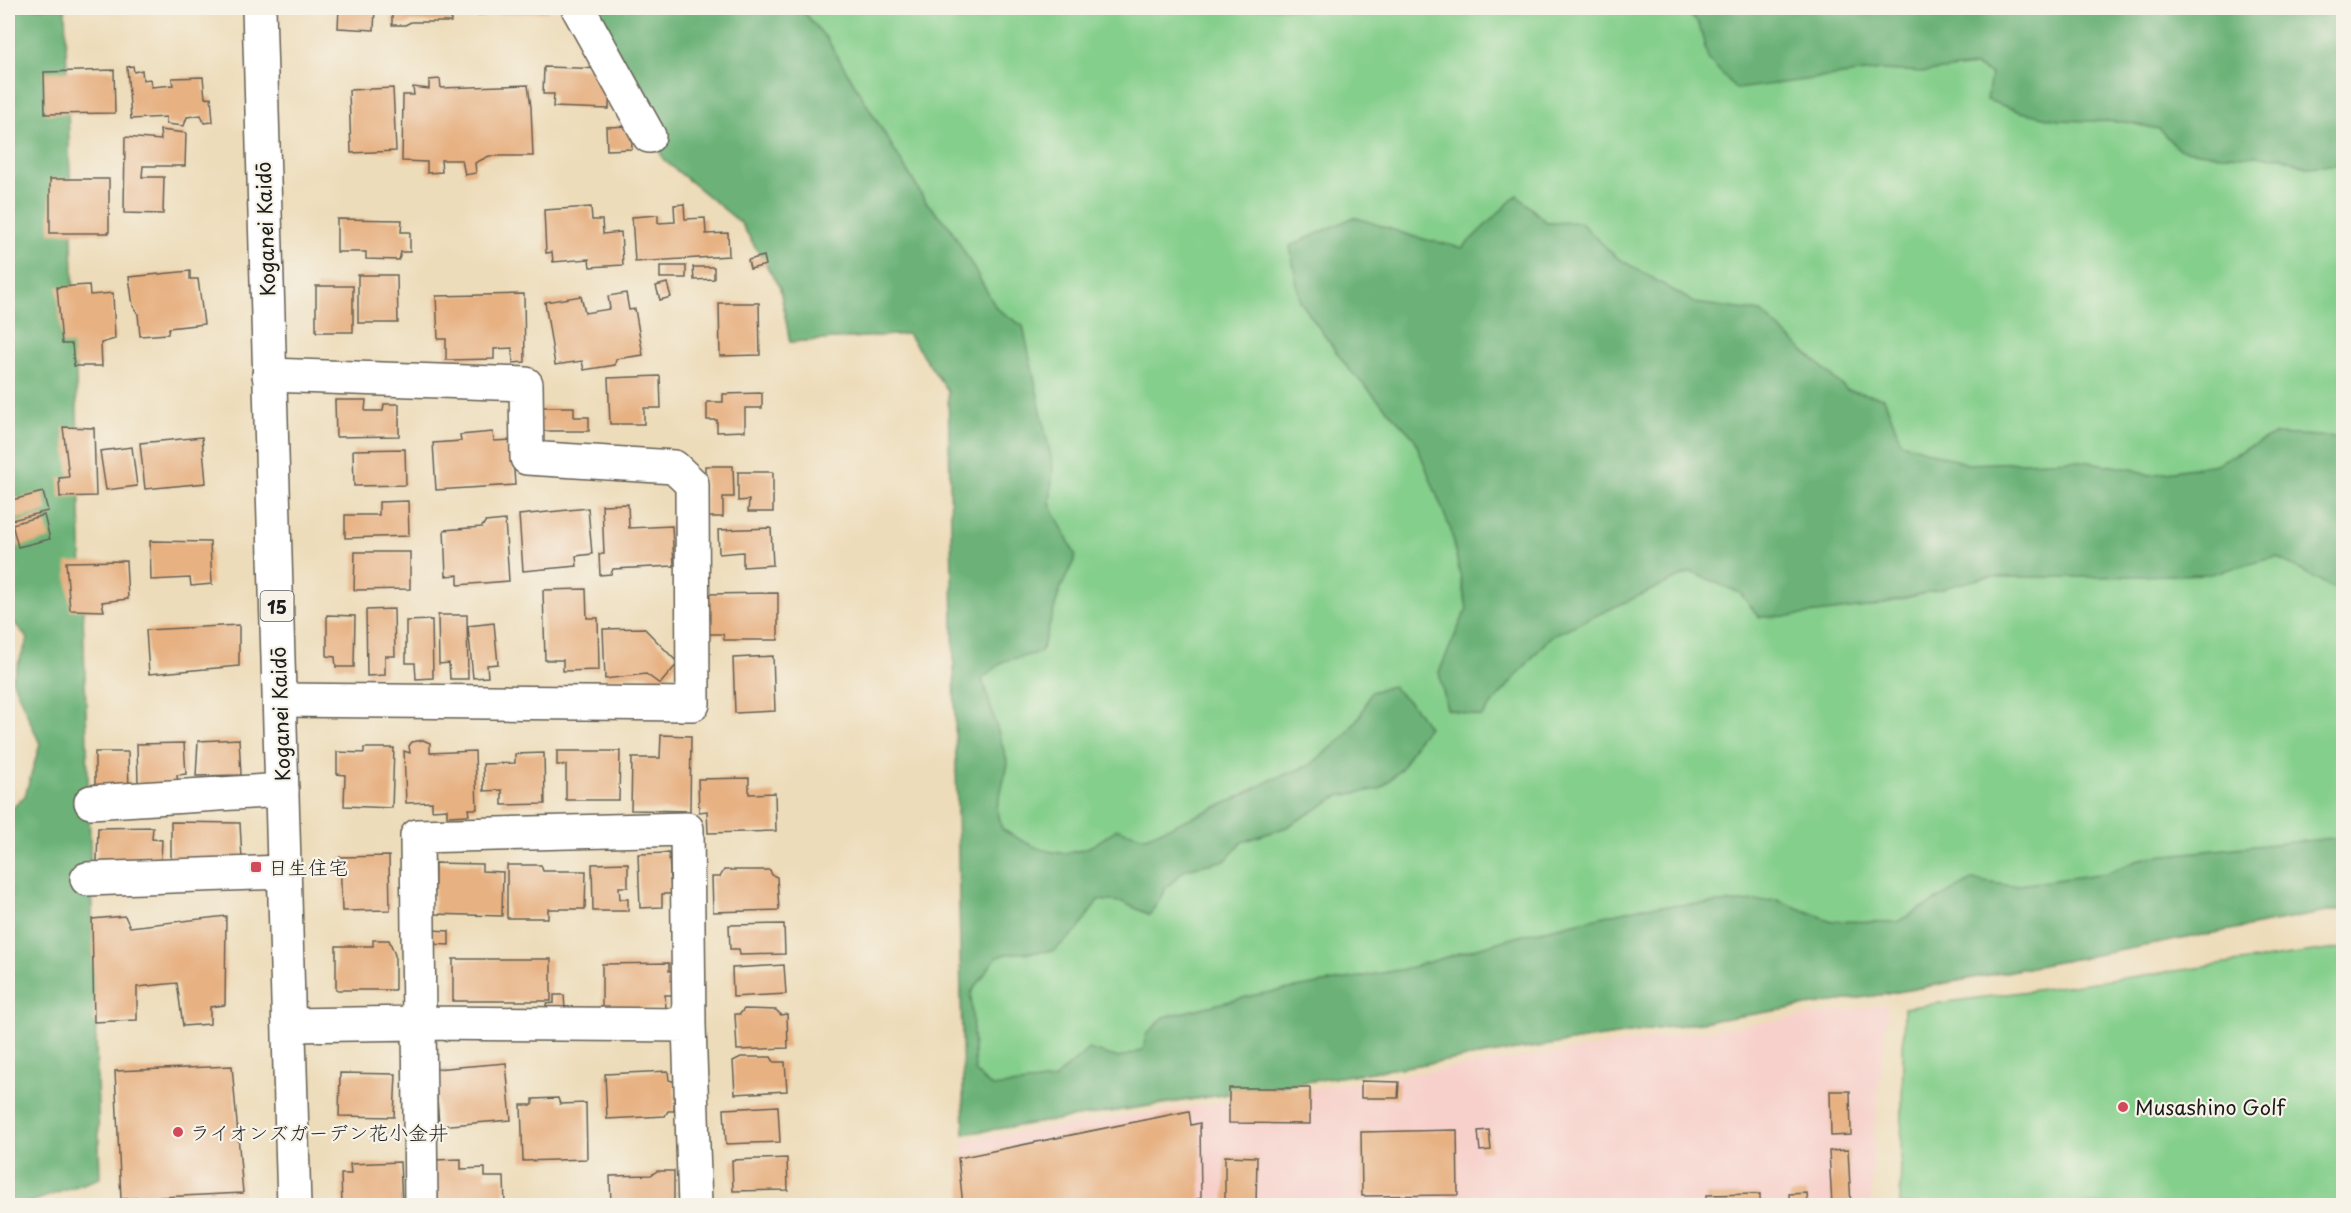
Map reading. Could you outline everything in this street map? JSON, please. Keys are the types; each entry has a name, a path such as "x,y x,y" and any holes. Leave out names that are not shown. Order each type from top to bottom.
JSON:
{"main road":[{"name":"Koganei Kaidō","path":"259,8 294,1206"},
{"path":"578,8 649,136"},
{"path":"269,375 526,384 527,458 674,466 692,484 693,704 280,700"},
{"path":"91,802 282,790"},
{"path":"421,1206 417,836 687,830 695,1206"},
{"path":"87,879 285,872"},
{"path":"290,1025 690,1024"}],"shaded area":[{"path":"1888,1004 1874,1133 1871,1205 965,1205 963,1140"}],"green space":[{"path":"8,8 65,8 100,1178 20,1206 8,1205 8,812 25,796 40,744 12,679 28,639 8,615"},
{"path":"591,8 2343,8 2343,909 1892,993 964,1134 952,397 908,334 790,342 780,288 741,223 664,160"},
{"path":"591,8 800,8 827,39 926,202 950,227 997,309 1023,326 1053,467 1050,504 1076,556 1060,590 1041,652 1004,661 982,679 1008,764 997,807 1002,829 1033,846 1065,853 1089,847 1117,829 1146,837 1233,800 1271,780 1310,765 1344,737 1361,714 1371,692 1392,686 1414,707 1428,727 1401,769 1380,789 1338,796 1287,827 1242,842 1226,860 1186,869 1166,888 1150,915 1122,902 1098,900 1078,930 1053,951 1005,954 996,958 971,993 975,1072 992,1087 1053,1080 1088,1049 1119,1058 1143,1050 1146,1035 1164,1017 1255,995 1405,969 1519,936 1643,907 1777,900 1832,921 1897,922 1972,880 2012,886 2106,873 2147,857 2343,837 2343,909 1892,993 964,1134 948,391 908,334 790,342 780,288 741,223 664,160"},
{"path":"1683,8 2343,8 2343,164 2307,167 2281,157 2220,155 2178,149 2159,129 2124,122 2058,120 2021,112 1987,100 1991,74 1975,66 1926,72 1880,70 1736,89 1708,59 1699,24"},
{"path":"1517,195 1547,223 1580,222 1616,257 1695,303 1761,312 1847,390 1884,398 1901,442 1967,464 2076,460 2132,469 2150,475 2216,464 2275,434 2343,437 2343,586 2333,588 2277,557 2210,574 1986,577 1875,606 1791,616 1759,617 1740,593 1691,572 1551,636 1481,717 1447,709 1439,672 1467,608 1451,531 1414,438 1347,367 1300,301 1290,246 1354,217 1415,237 1462,248"},
{"name":"Musashino Golf","path":"2343,948 2343,1205 1900,1205 1904,1008"}],"building":[{"path":"123,8 204,8 204,12 123,11"},
{"path":"339,8 375,8 374,30 338,28"},
{"path":"392,8 451,8 451,22 411,22 405,25 392,25"},
{"path":"472,8 548,8 548,12 472,15"},
{"path":"133,66 134,72 142,70 143,80 150,79 152,87 173,85 172,78 203,77 205,98 211,97 213,122 204,123 201,115 187,117 184,126 166,124 166,117 131,119 127,67"},
{"path":"544,67 610,69 609,109 553,107 554,94 543,94"},
{"path":"114,70 115,113 45,114 44,72"},
{"path":"440,79 441,88 528,85 533,156 489,156 475,163 476,173 465,175 462,160 441,160 442,172 427,173 427,162 402,161 403,95 414,95 413,87 429,89 429,80"},
{"path":"393,88 396,151 351,153 349,90"},
{"path":"631,126 632,149 607,150 606,127"},
{"path":"160,130 186,133 185,166 143,166 142,177 164,177 163,214 124,213 125,137 161,140"},
{"path":"50,179 109,179 109,233 50,233"},
{"path":"684,204 685,219 705,218 706,234 728,233 729,256 635,262 632,217 658,215 658,223 675,222 674,205"},
{"path":"591,207 592,220 602,220 603,234 621,232 623,265 590,267 589,259 553,262 552,252 546,253 544,210"},
{"path":"337,219 402,220 401,232 410,232 410,252 401,252 399,260 366,259 366,252 337,252"},
{"path":"764,256 766,265 750,269 748,260"},
{"path":"660,266 686,266 686,278 660,278"},
{"path":"693,267 714,267 714,279 694,280"},
{"path":"190,271 190,279 198,279 204,324 169,328 168,334 140,336 138,314 133,306 129,277"},
{"path":"358,275 397,275 398,323 358,323"},
{"path":"667,283 671,297 660,300 656,286"},
{"path":"89,285 90,295 113,293 115,339 101,343 102,366 74,366 72,344 62,344 57,287"},
{"path":"316,286 353,286 353,332 316,332"},
{"path":"626,293 629,310 635,309 643,355 616,359 615,365 584,370 582,361 555,365 545,302 581,296 585,313 610,309 608,296"},
{"path":"524,294 525,362 513,363 512,348 494,349 494,359 446,360 446,339 438,339 436,296"},
{"path":"719,303 759,303 760,355 720,356"},
{"path":"660,376 661,408 644,408 644,424 610,424 608,378"},
{"path":"762,393 762,408 745,408 745,431 717,432 717,420 707,420 707,402 723,402 723,394"},
{"path":"335,400 366,400 365,411 383,411 384,404 399,404 399,436 336,437"},
{"path":"541,407 574,407 574,417 589,417 589,431 540,431"},
{"path":"63,427 94,428 96,496 60,497 59,478 69,477"},
{"path":"493,432 494,441 512,440 515,485 436,490 433,443 461,441 460,435"},
{"path":"202,437 206,483 145,489 140,443"},
{"path":"132,447 137,486 106,490 100,451"},
{"path":"405,449 406,485 354,486 353,450"},
{"path":"705,466 733,466 734,497 723,497 723,517 706,517"},
{"path":"738,472 773,472 773,512 748,512 749,500 738,501"},
{"path":"43,492 48,511 8,521 8,501"},
{"path":"408,501 409,536 345,538 345,515 379,515 379,502"},
{"path":"628,504 629,528 672,526 674,566 613,569 611,574 600,575 599,554 604,554 602,505"},
{"path":"588,508 592,554 576,556 577,566 523,571 519,515"},
{"path":"44,515 50,539 18,547 12,524"},
{"path":"505,520 509,581 458,585 458,575 446,576 444,530 482,527 485,522"},
{"path":"771,528 773,565 743,567 743,552 719,554 718,530"},
{"path":"150,541 210,542 212,584 191,586 190,578 151,580"},
{"path":"355,552 410,552 410,589 354,590"},
{"path":"126,561 128,599 102,602 104,611 70,610 66,562"},
{"path":"586,589 587,618 598,618 599,670 563,671 563,660 545,660 543,590"},
{"path":"778,593 778,640 724,640 723,634 707,634 707,594"},
{"path":"394,609 395,656 385,656 385,675 367,676 366,610"},
{"path":"327,615 355,616 354,667 336,667 335,657 327,656"},
{"path":"438,615 467,615 468,679 450,679 449,663 439,664"},
{"path":"432,620 433,678 416,679 415,663 406,663 406,621"},
{"path":"494,623 498,664 487,665 488,677 473,678 468,626"},
{"path":"239,625 239,666 149,674 146,630"},
{"path":"644,628 678,663 660,684 646,674 605,679 603,629"},
{"path":"773,656 775,711 735,713 733,658"},
{"path":"661,735 691,736 690,811 631,810 632,758 660,758"},
{"path":"239,739 241,775 196,776 198,741"},
{"path":"423,740 430,743 430,753 475,751 477,809 468,809 469,815 447,816 447,809 432,810 432,802 406,803 404,751 410,753 409,746 412,742"},
{"path":"184,743 186,774 177,775 178,785 138,784 137,744"},
{"path":"364,748 394,748 392,808 344,806 345,775 337,774 337,752 364,753"},
{"path":"557,751 620,751 619,800 566,800 566,765 557,765"},
{"path":"95,752 128,752 129,794 95,793"},
{"path":"544,753 545,804 502,805 502,790 484,791 483,764 515,763 515,754"},
{"path":"749,778 749,794 775,793 776,831 708,833 707,811 699,812 698,779"},
{"path":"171,822 240,823 242,860 171,861"},
{"path":"153,827 152,839 162,840 161,860 97,862 98,828"},
{"path":"669,853 671,894 662,894 662,907 640,908 638,854"},
{"path":"389,856 390,910 342,911 340,857"},
{"path":"435,863 482,864 482,871 503,872 502,916 434,914"},
{"path":"628,863 628,887 619,887 620,899 628,899 628,911 593,911 592,864"},
{"path":"507,865 541,865 543,871 586,871 585,909 548,909 548,918 507,918"},
{"path":"724,870 770,870 772,875 777,877 779,910 713,912 712,877 720,877"},
{"path":"125,916 130,927 226,916 225,1005 210,1007 210,1024 183,1026 177,983 137,987 137,1020 94,1022 92,919"},
{"path":"784,924 785,954 740,955 739,949 730,949 729,925"},
{"path":"432,930 449,931 449,945 432,944"},
{"path":"373,940 389,940 395,955 395,990 336,990 336,946 373,946"},
{"path":"453,959 551,959 551,1001 453,1001"},
{"path":"669,963 669,971 676,971 676,995 665,995 666,1008 602,1009 602,964"},
{"path":"784,965 786,994 733,997 732,968"},
{"path":"554,995 564,995 565,1009 546,1010 546,1004 554,1003"},
{"path":"744,1009 776,1010 781,1015 787,1014 788,1048 737,1050 735,1014 740,1014"},
{"path":"741,1057 771,1057 774,1062 785,1062 787,1091 735,1094 733,1061"},
{"path":"506,1063 511,1120 439,1126 435,1069"},
{"name":"ライオンズガーデン花小金井","path":"232,1066 243,1193 121,1199 115,1071"},
{"path":"668,1071 669,1080 675,1082 674,1111 668,1111 665,1116 607,1119 605,1074"},
{"path":"340,1073 396,1074 394,1117 339,1116"},
{"path":"1361,1081 1399,1082 1398,1098 1361,1098"},
{"path":"1229,1088 1310,1088 1310,1124 1229,1123"},
{"path":"1830,1091 1850,1091 1851,1135 1831,1136"},
{"path":"558,1098 560,1104 586,1103 587,1159 523,1161 521,1105 533,1105 533,1099"},
{"path":"778,1106 780,1142 726,1144 724,1109"},
{"path":"1189,1111 1191,1125 1200,1123 1201,1198 1168,1206 963,1206 958,1158"},
{"path":"1457,1130 1458,1195 1362,1196 1361,1132"},
{"path":"1489,1130 1491,1150 1480,1151 1478,1131"},
{"path":"1848,1150 1851,1206 1832,1206 1829,1151"},
{"path":"1225,1156 1257,1157 1256,1206 1225,1206"},
{"path":"787,1158 788,1190 733,1191 732,1160"},
{"path":"461,1159 461,1169 485,1168 485,1177 504,1177 505,1206 436,1206 435,1160"},
{"path":"400,1162 402,1204 342,1206 341,1174 351,1174 350,1164"},
{"path":"657,1171 674,1171 674,1206 611,1206 610,1176 651,1175"},
{"path":"1807,1193 1808,1206 1790,1206 1789,1194"},
{"path":"1760,1194 1760,1206 1706,1206 1706,1195"}],"place":[{"name":"日生住宅","path":"256,867"},
{"name":"Musashino Golf","path":"2123,1107"},
{"name":"ライオンズガーデン花小金井","path":"178,1132"}]}
